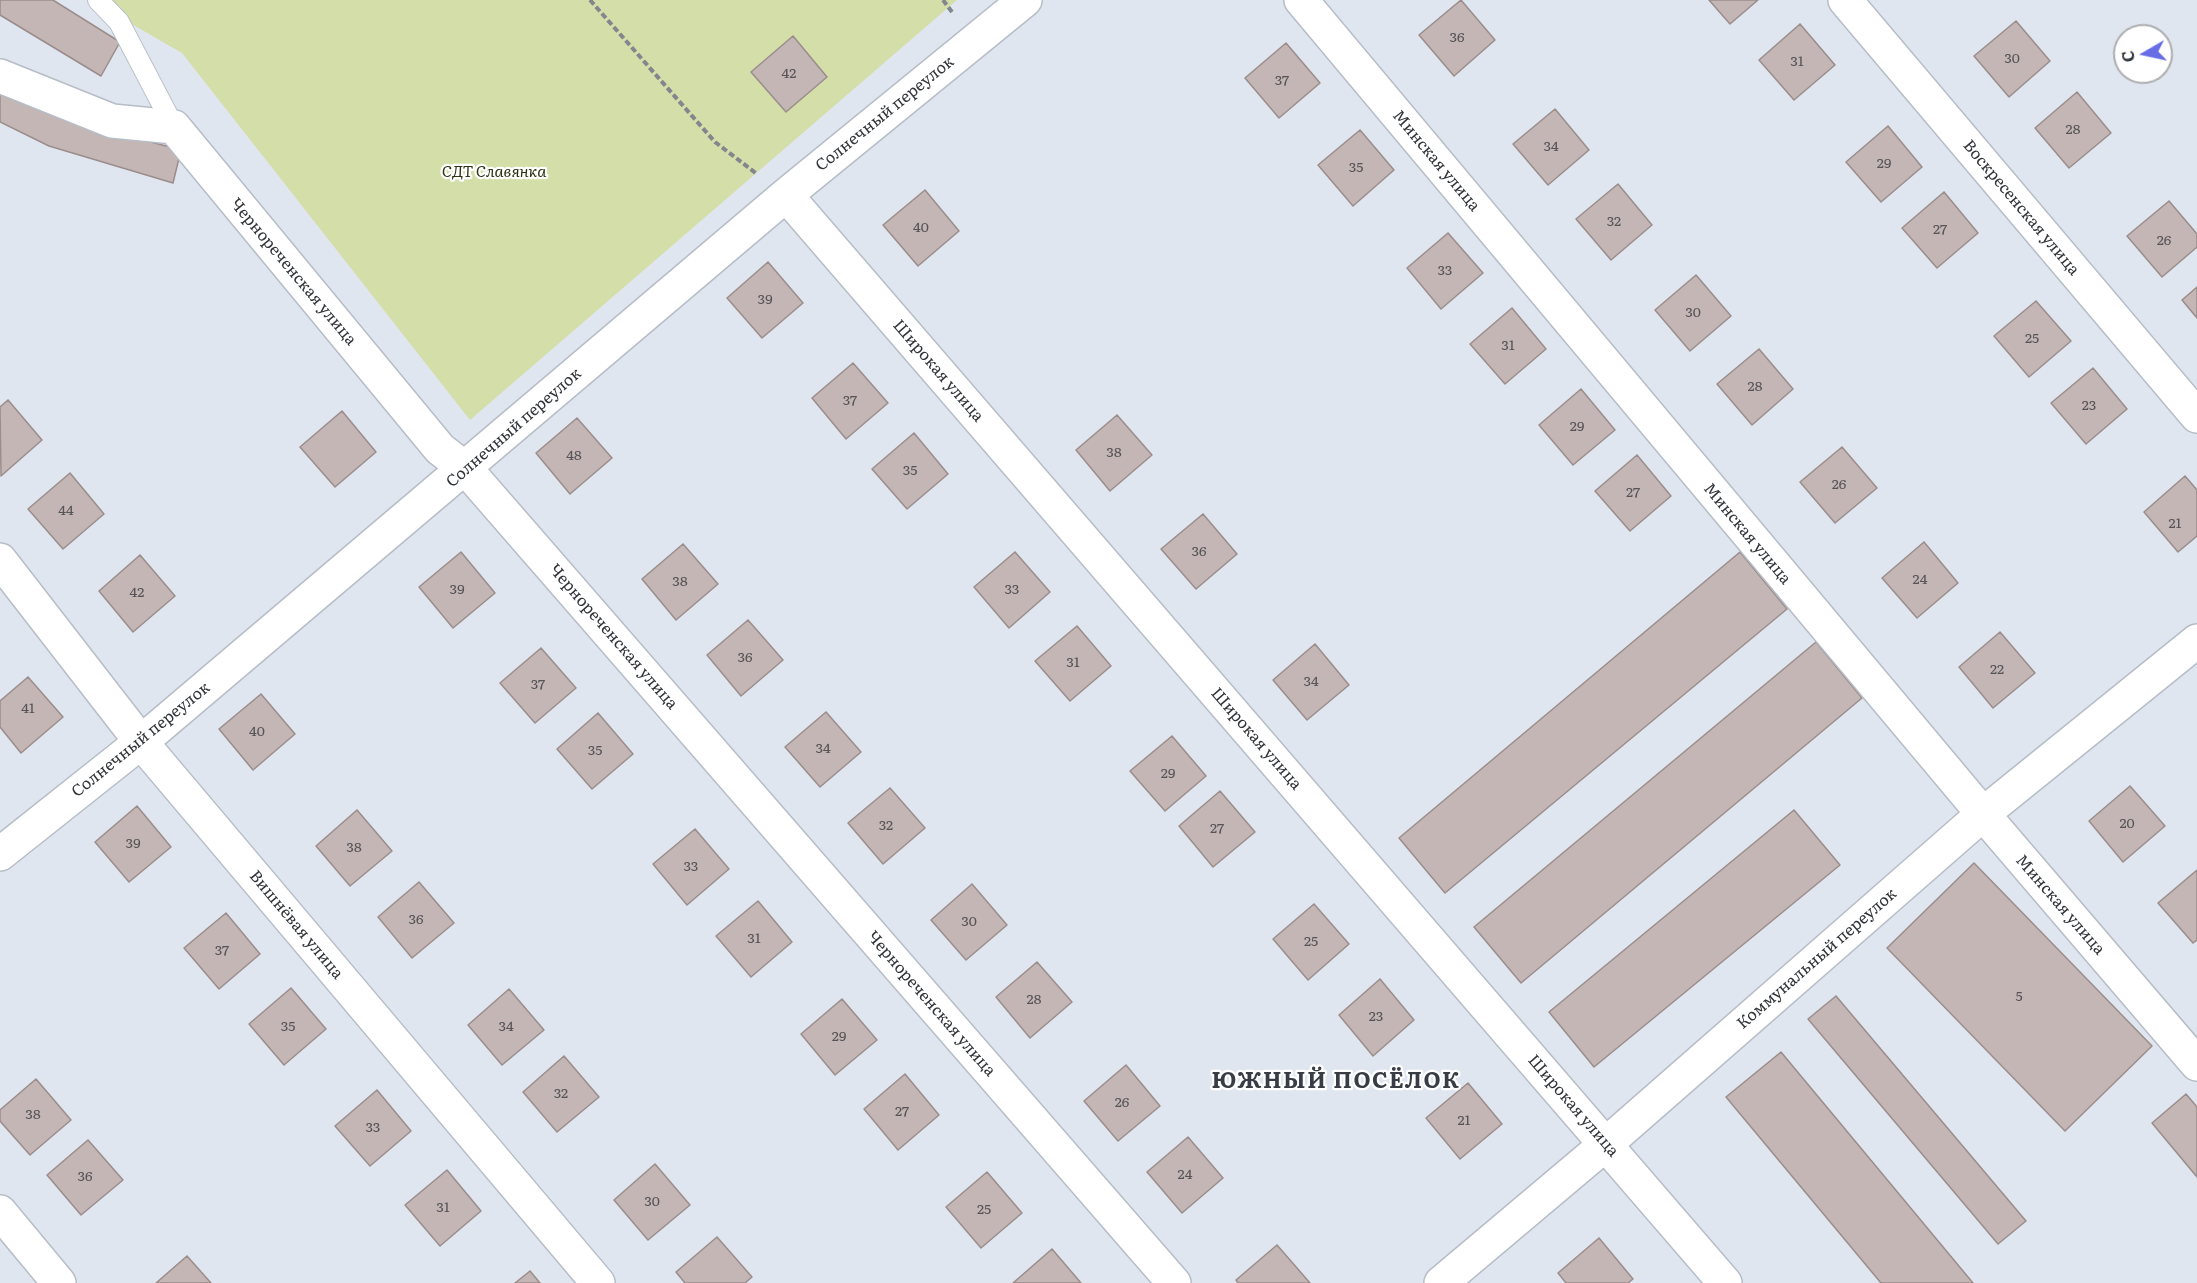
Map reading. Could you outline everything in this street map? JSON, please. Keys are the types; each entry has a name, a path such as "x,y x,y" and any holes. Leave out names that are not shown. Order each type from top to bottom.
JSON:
{"street":[{"name":"Солнечный переулок","path":"0,854 141,742 466,469 786,195 1024,0"},
{"name":"Минская улица","path":"1301,0 1983,814 2197,1064"},
{"name":"Воскресенская улица","path":"1845,0 2197,416"},
{"path":"0,76 112,121 174,128"},
{"name":"Чернореченская улица","path":"174,128 440,449 466,469 1174,1283"},
{"name":"Широкая улица","path":"786,195 1725,1283"},
{"name":"Вишнёвая улица","path":"0,560 141,742 598,1283"},
{"name":"Коммунальный переулок","path":"1441,1283 1606,1144 1983,814 2197,641"},
{"path":"0,1212 59,1283"}],"lane":[{"path":"98,0 119,22 174,128"}],"path":[{"path":"590,0 715,142 786,195"}],"green space":[{"name":"СДТ Славянка","path":"90,0 957,0 470,420 182,53"}],"building":[{"path":"0,0 53,0 120,42 101,76 0,15"},
{"path":"1461,0 1495,40 1454,76 1419,35"},
{"path":"1709,0 1758,0 1730,24"},
{"path":"2016,21 2050,61 2009,97 1974,56"},
{"path":"1800,24 1835,65 1794,100 1759,60"},
{"path":"793,36 827,77 786,112 751,72"},
{"path":"1286,43 1320,83 1279,118 1245,78"},
{"path":"0,88 57,117 181,150 173,183 49,146 0,122"},
{"path":"2077,92 2111,133 2069,168 2035,128"},
{"path":"1555,109 1589,150 1548,185 1513,144"},
{"path":"1888,126 1922,167 1881,202 1846,162"},
{"path":"1360,130 1394,170 1353,206 1318,165"},
{"path":"1618,184 1652,225 1611,260 1576,219"},
{"path":"925,190 959,231 918,266 883,225"},
{"path":"1944,192 1978,233 1937,268 1902,228"},
{"path":"2169,201 2197,234 2197,247 2162,277 2127,236"},
{"path":"1448,233 1483,273 1441,309 1407,268"},
{"path":"768,262 803,303 762,338 727,298"},
{"path":"1696,275 1731,316 1690,351 1655,310"},
{"path":"2197,287 2197,318 2182,300"},
{"path":"2036,301 2071,341 2029,377 1994,336"},
{"path":"1512,308 1546,349 1505,384 1470,344"},
{"path":"1759,349 1793,389 1752,425 1717,384"},
{"path":"853,363 888,403 846,439 812,398"},
{"path":"2093,368 2127,409 2086,444 2051,403"},
{"path":"1581,389 1615,430 1573,465 1539,425"},
{"path":"8,400 42,440 1,476 0,407"},
{"path":"342,411 376,452 335,487 300,447"},
{"path":"1117,415 1152,455 1110,491 1076,450"},
{"path":"577,418 612,458 570,494 536,453"},
{"path":"914,433 948,474 907,509 872,469"},
{"path":"1842,447 1877,488 1835,523 1800,482"},
{"path":"1637,455 1671,496 1630,531 1595,491"},
{"path":"70,473 104,514 63,549 28,509"},
{"path":"2185,476 2197,490 2197,536 2178,552 2144,512"},
{"path":"1203,514 1237,554 1196,589 1161,549"},
{"path":"1924,542 1958,583 1917,618 1882,578"},
{"path":"683,544 718,584 676,620 642,579"},
{"path":"461,552 495,593 453,628 419,587"},
{"path":"1015,552 1050,592 1009,628 974,587"},
{"path":"1740,552 1787,609 1445,893 1399,838"},
{"path":"140,555 175,596 133,632 99,591"},
{"path":"748,620 783,660 741,696 707,655"},
{"path":"1077,626 1111,666 1070,701 1035,661"},
{"path":"2000,632 2035,673 1993,708 1959,667"},
{"path":"1816,642 1862,698 1521,983 1474,927"},
{"path":"1315,644 1349,685 1307,720 1273,680"},
{"path":"541,648 576,688 535,723 500,683"},
{"path":"28,677 63,717 21,753 0,727 0,701"},
{"path":"261,694 295,734 253,770 219,729"},
{"path":"826,712 861,752 820,787 785,747"},
{"path":"598,713 633,754 592,789 557,749"},
{"path":"1172,736 1206,776 1165,811 1130,771"},
{"path":"2130,786 2165,826 2123,862 2089,821"},
{"path":"890,788 925,828 883,864 848,823"},
{"path":"1220,791 1255,832 1213,867 1179,826"},
{"path":"137,806 171,847 129,882 95,842"},
{"path":"357,810 392,851 350,886 316,846"},
{"path":"1794,810 1840,865 1594,1067 1549,1012"},
{"path":"695,829 729,869 687,905 653,864"},
{"path":"1974,863 2152,1046 2065,1131 1887,948"},
{"path":"2197,870 2197,940 2193,943 2158,903"},
{"path":"419,882 454,923 412,958 378,917"},
{"path":"972,884 1007,925 966,960 931,920"},
{"path":"758,901 792,942 751,977 716,936"},
{"path":"1314,904 1349,944 1308,980 1273,939"},
{"path":"226,913 260,954 219,989 184,948"},
{"path":"1037,962 1072,1002 1030,1038 996,997"},
{"path":"1380,979 1414,1020 1373,1056 1339,1015"},
{"path":"291,988 326,1029 284,1065 249,1024"},
{"path":"509,989 544,1030 502,1065 468,1025"},
{"path":"1836,996 2026,1221 1998,1244 1808,1019"},
{"path":"842,999 877,1040 835,1075 801,1034"},
{"path":"1781,1052 1973,1283 1881,1283 1726,1097"},
{"path":"564,1056 599,1097 557,1132 523,1092"},
{"path":"1126,1065 1160,1106 1118,1141 1084,1101"},
{"path":"905,1074 939,1115 898,1150 864,1109"},
{"path":"36,1079 71,1120 30,1155 0,1121 0,1110"},
{"path":"1468,1083 1502,1124 1460,1159 1426,1118"},
{"path":"377,1090 411,1131 370,1166 335,1126"},
{"path":"2186,1094 2197,1107 2197,1177 2152,1123"},
{"path":"1188,1137 1223,1178 1182,1213 1147,1172"},
{"path":"88,1140 123,1180 81,1215 47,1175"},
{"path":"655,1164 690,1205 648,1240 614,1200"},
{"path":"447,1170 481,1211 440,1246 405,1205"},
{"path":"987,1172 1022,1213 981,1248 946,1207"},
{"path":"717,1237 752,1277 745,1283 685,1283 676,1272"},
{"path":"1599,1238 1633,1279 1628,1283 1566,1283 1558,1273"},
{"path":"1277,1245 1310,1283 1238,1283 1236,1280"},
{"path":"1052,1249 1081,1283 1013,1283"},
{"path":"187,1256 211,1283 156,1283"},
{"path":"530,1271 540,1283 515,1283"}],"district":[{"name":"ЮЖНЫЙ ПОСЁЛОК","path":"1336,1082"}]}
